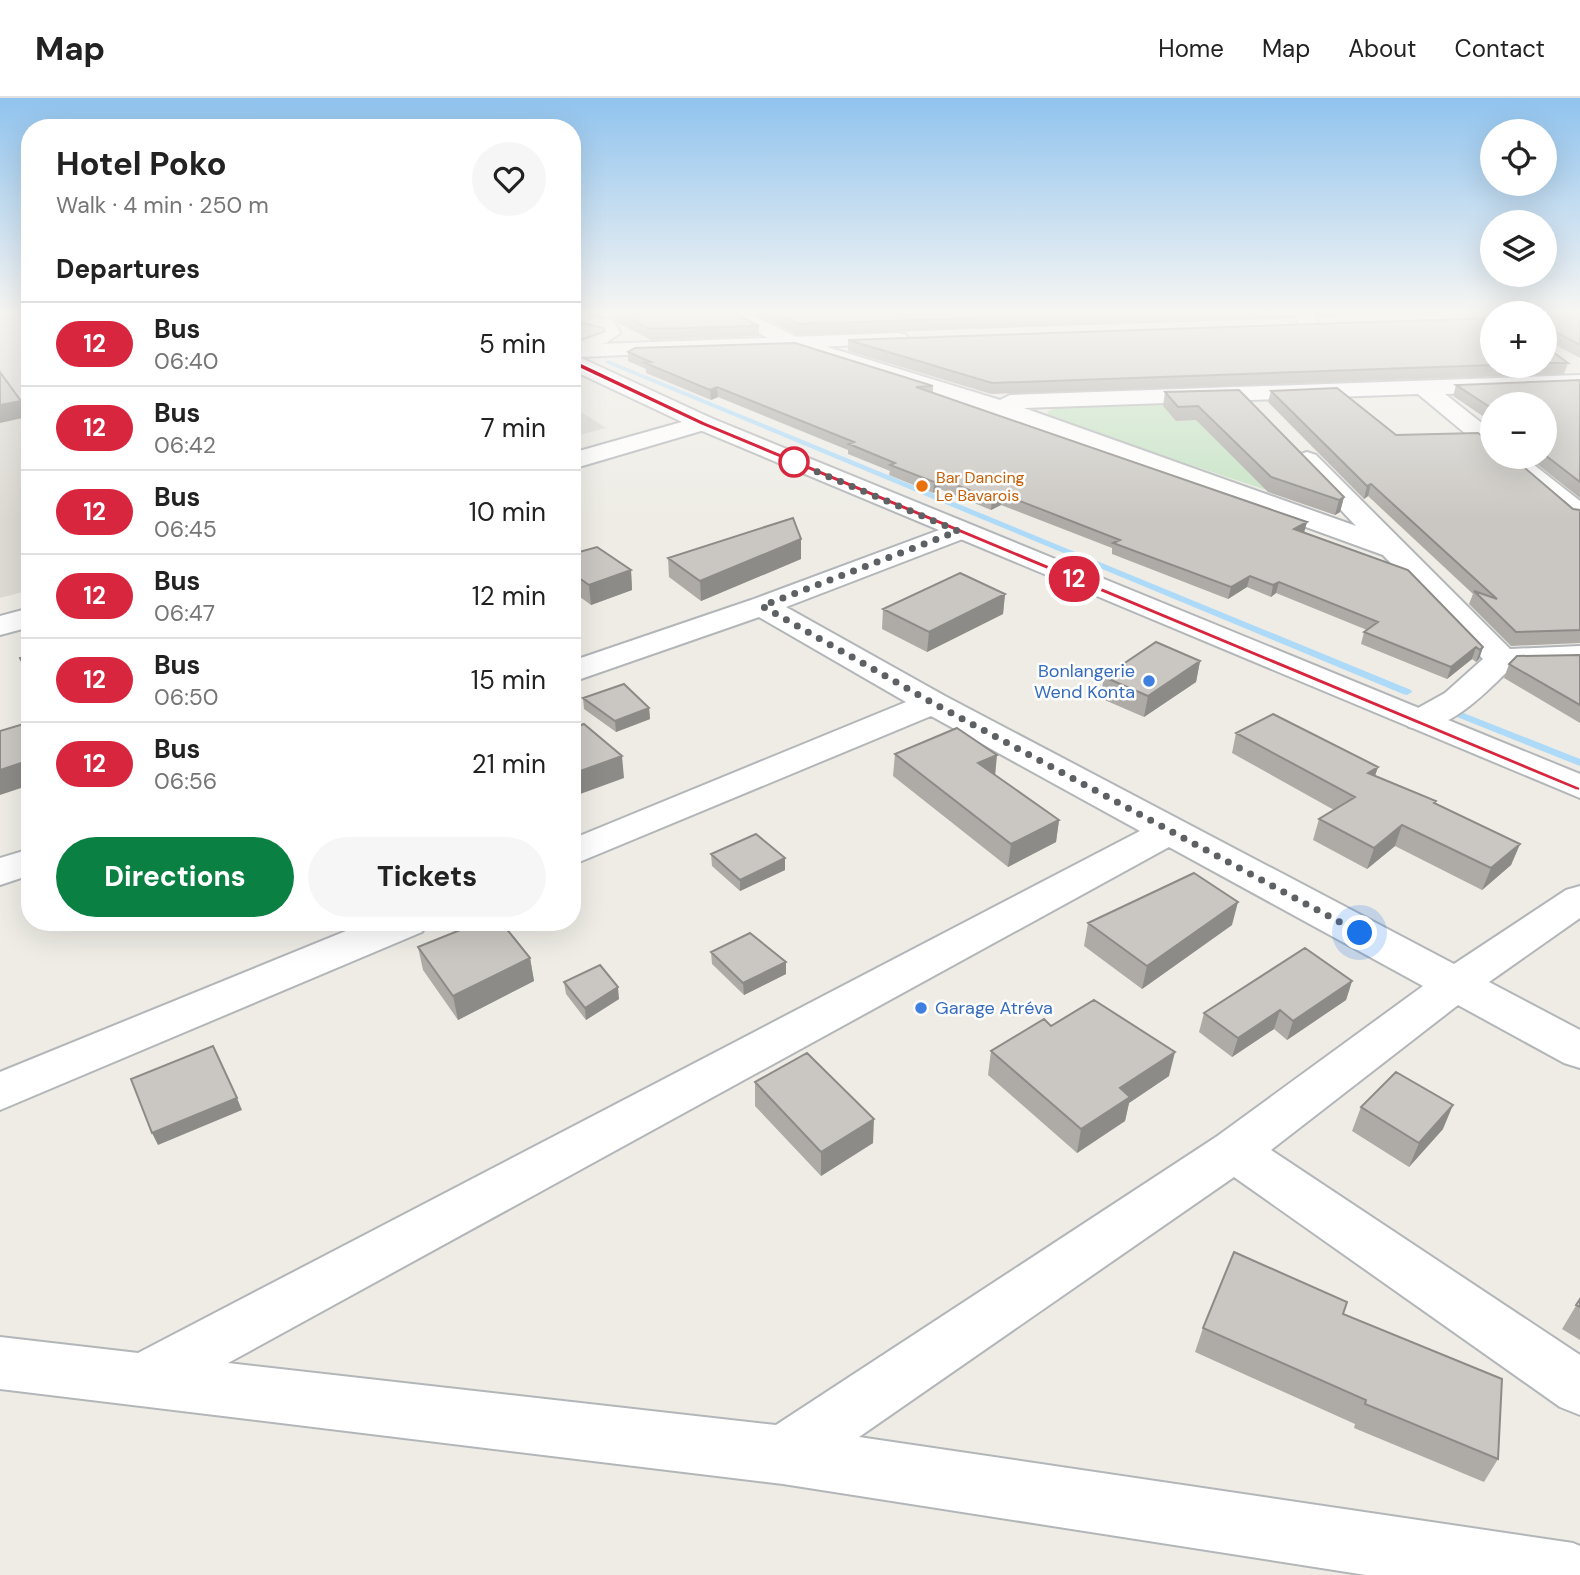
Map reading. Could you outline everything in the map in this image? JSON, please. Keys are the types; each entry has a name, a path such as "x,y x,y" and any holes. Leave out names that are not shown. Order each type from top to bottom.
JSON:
{"street":[{"path":"628,381 703,424 1580,787"},
{"path":"916,381 987,403 1393,549"},
{"path":"987,403 1424,388 1491,381"},
{"path":"1424,388 1480,433"},
{"path":"1244,395 1263,415"},
{"path":"581,458 703,424"},
{"path":"1291,443 1502,659"},
{"path":"1524,469 1580,514"},
{"path":"581,669 762,606 958,531"},
{"path":"762,606 1168,831 1580,1051"},
{"path":"0,626 21,620"},
{"path":"1421,720 1457,700 1502,659 1580,656"},
{"path":"581,849 933,703"},
{"path":"140,1381 1168,831"},
{"path":"0,872 21,864"},
{"path":"783,1455 1234,1151 1455,985 1580,899"},
{"path":"0,1092 385,931"},
{"path":"1234,1151 1580,1388"},
{"path":"0,1363 783,1455 1573,1575"}],"shaded area":[{"path":"0,381 21,381 21,592 0,598"},
{"path":"581,412 606,428 581,435"}],"green space":[{"path":"1232,400 1278,494 1050,418 1047,412 1057,407"}],"building":[{"path":"0,381 6,381 21,401 0,405"},
{"path":"688,381 917,381 933,386 916,387 1307,522 1294,529 1408,570 1483,647 1480,650 1476,647 1451,667 1364,632 1378,622 1279,582 1273,585 1250,576 1231,587 1113,543 1120,540 1002,494 992,499 941,479 934,482 890,465 895,463 849,444 854,442 717,387 710,390"},
{"path":"985,381 1050,381 992,383"},
{"path":"1580,381 1580,482 1557,464 1557,392 1480,392 1480,401 1456,385"},
{"path":"1337,388 1396,435 1478,433 1480,469 1526,469 1573,509 1580,510 1580,630 1516,632 1474,591 1497,599 1371,484 1367,486 1271,391"},
{"path":"1239,390 1344,497 1339,500 1271,477 1198,406 1178,407 1165,392"},
{"path":"793,518 801,539 700,581 668,558"},
{"path":"597,547 631,570 589,585 581,579 581,551"},
{"path":"960,573 1005,594 929,632 883,609"},
{"path":"1156,642 1200,661 1148,696 1104,677"},
{"path":"1580,655 1580,705 1509,664 1517,656"},
{"path":"624,684 649,708 615,721 583,698"},
{"path":"1273,714 1378,767 1368,773 1436,801 1434,803 1520,844 1491,868 1402,825 1374,848 1319,819 1355,797 1236,733"},
{"path":"584,724 622,756 581,771 581,725"},
{"path":"21,725 21,763 0,770 0,731"},
{"path":"957,728 997,755 978,763 1059,820 1011,844 895,754"},
{"path":"756,834 785,858 740,880 711,854"},
{"path":"1194,873 1238,902 1147,966 1088,923"},
{"path":"458,931 508,931 530,958 453,996 418,947"},
{"path":"750,933 786,962 743,983 711,952"},
{"path":"1305,948 1352,981 1293,1021 1280,1010 1238,1038 1204,1013"},
{"path":"600,965 618,987 585,1008 564,982"},
{"path":"1094,1000 1175,1052 1120,1088 1130,1097 1081,1129 991,1051 1044,1019 1051,1026"},
{"path":"213,1046 237,1098 152,1133 131,1079"},
{"path":"807,1053 874,1119 821,1152 755,1082"},
{"path":"1396,1072 1453,1105 1419,1143 1361,1107"},
{"path":"1234,1252 1347,1302 1343,1314 1502,1379 1498,1459 1365,1404 1366,1400 1203,1328"}],"waterway":[{"path":"654,381 1407,692"},
{"path":"1456,713 1580,763"}],"bus line":[{"name":"12","path":"612,381 703,424 958,531 1580,787"}],"place":[{"name":"Bar Dancing Le Bavarois","path":"922,486"},
{"name":"Bonlangerie Wend Konta","path":"1149,681"},
{"name":"Garage Atréva","path":"921,1008"}],"route":[{"path":"794,462 958,531 762,606 933,703 1360,933"}]}
